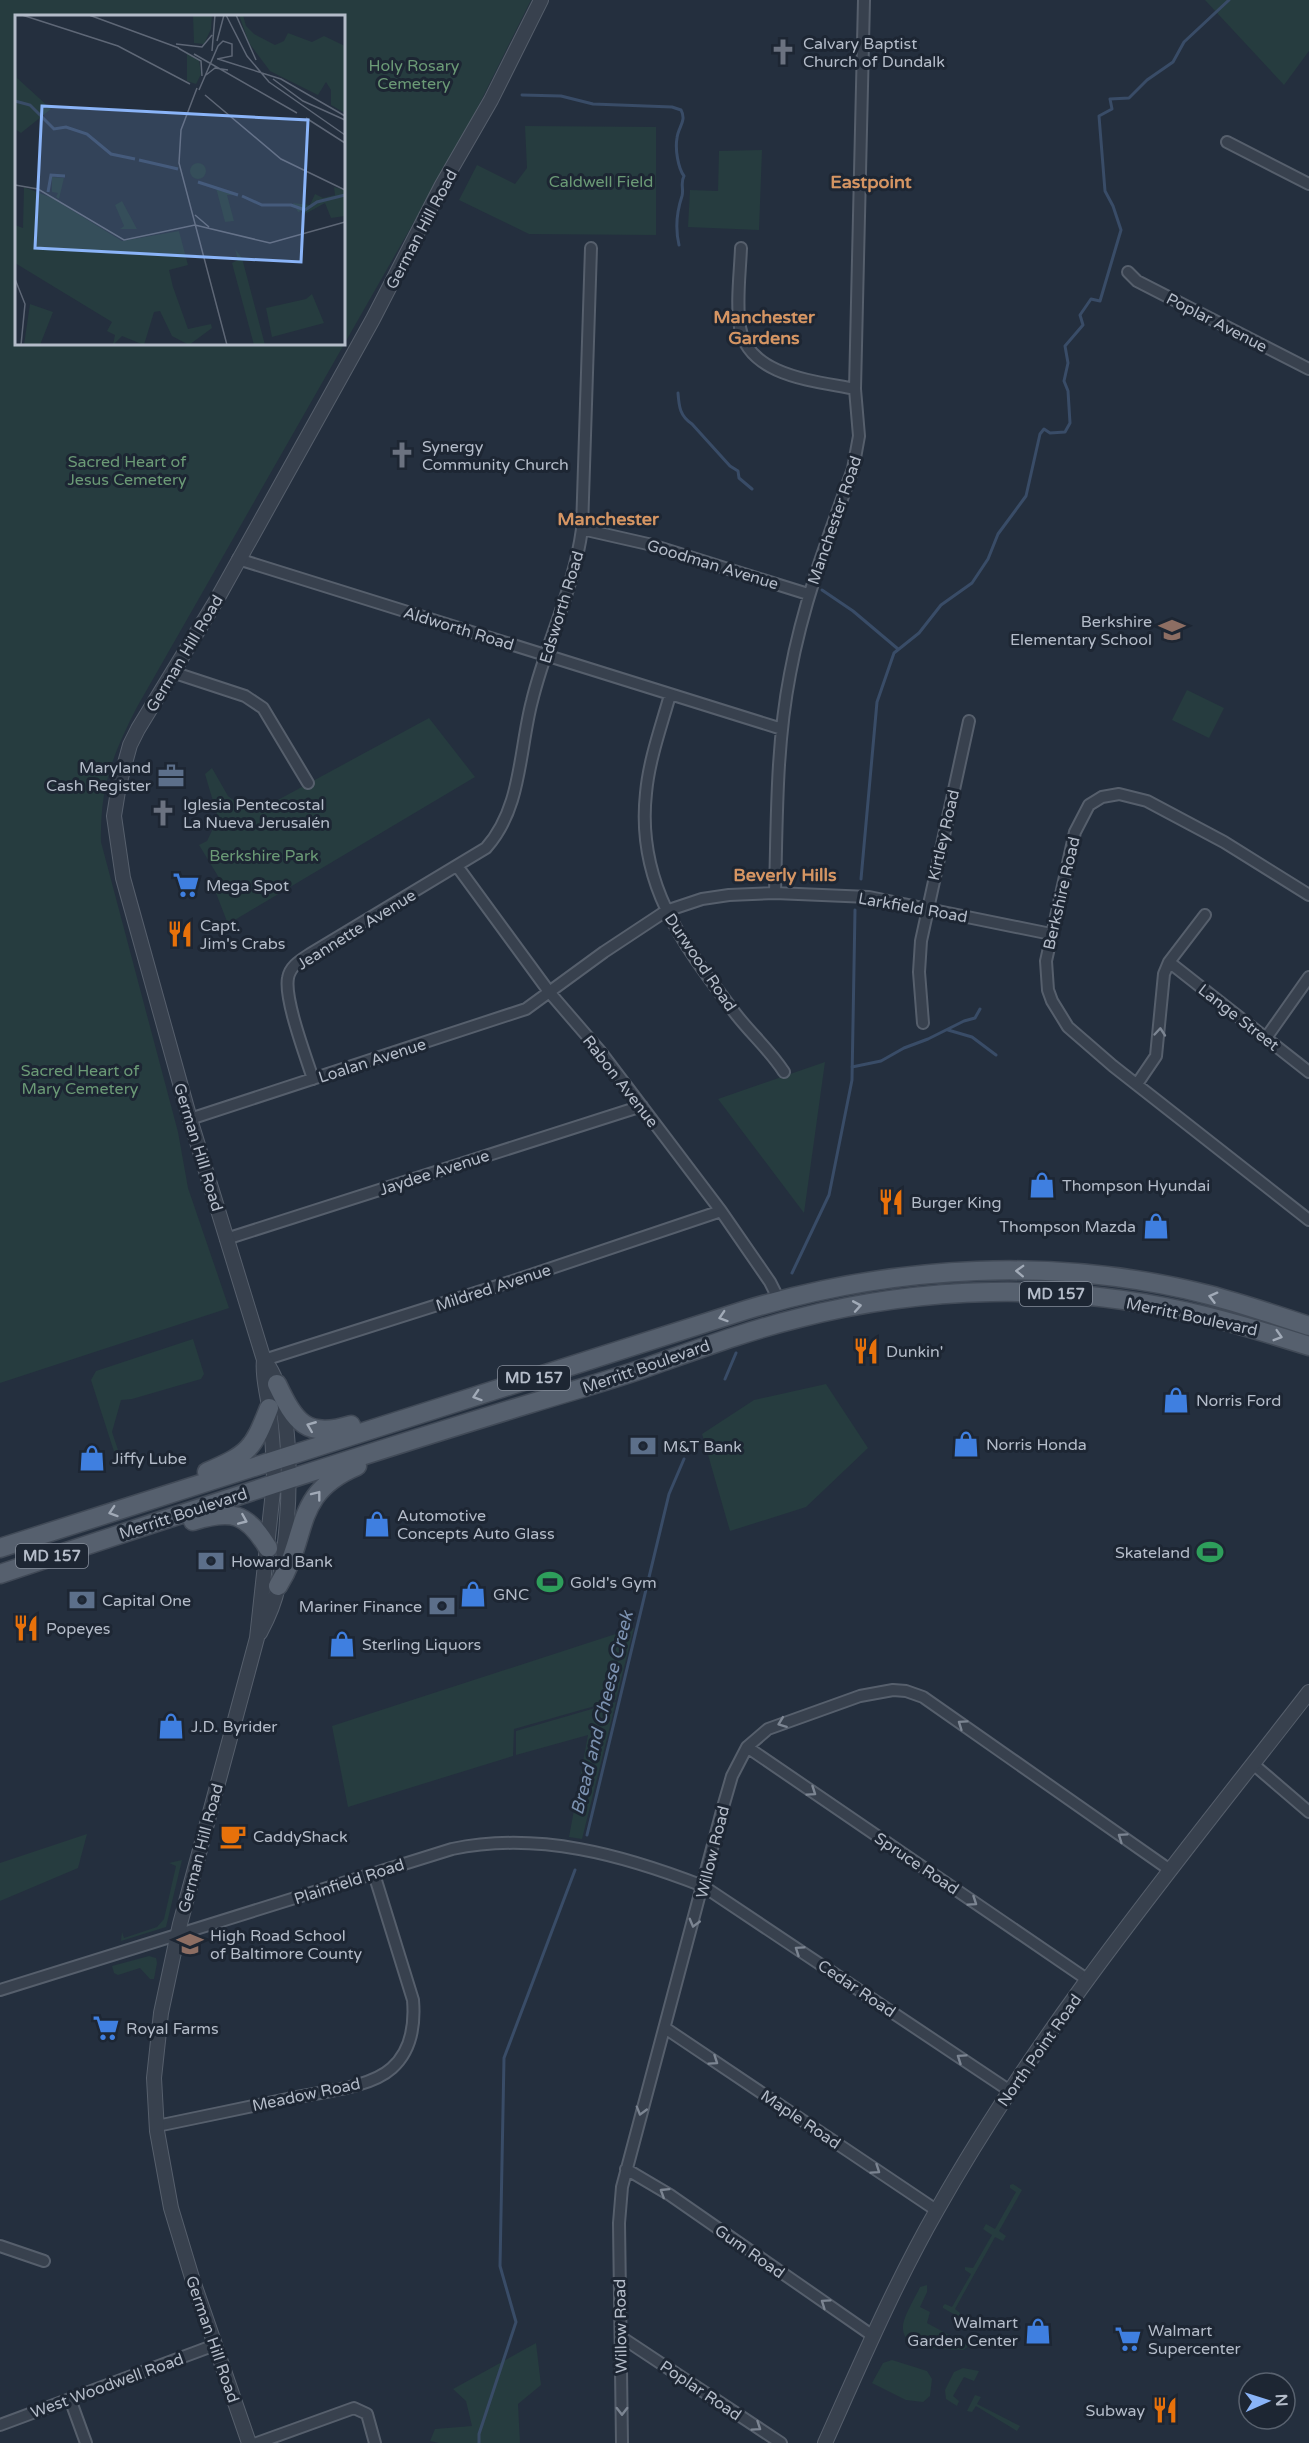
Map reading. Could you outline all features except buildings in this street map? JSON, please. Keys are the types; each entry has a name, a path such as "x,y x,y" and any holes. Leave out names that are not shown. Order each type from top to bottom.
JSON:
{"main road":[{"name":"Merritt Boulevard","path":"0,1548 779,1300 853,1283 915,1275 1000,1270 1107,1276 1209,1295 1309,1326"},
{"path":"785,1322 785,1313 790,1307 832,1293 853,1283"},
{"name":"Merritt Boulevard","path":"0,1574 282,1480 654,1365 730,1337 828,1311 908,1299 980,1293 1040,1293 1110,1299 1183,1311 1309,1346"},
{"path":"730,1337 736,1329 774,1316 779,1300"},
{"path":"277,1384 290,1412 310,1428 336,1429 417,1405 425,1413"},
{"path":"149,1500 248,1450 257,1439 269,1408"},
{"path":"278,1587 288,1570 311,1502 329,1481 368,1462 376,1452"},
{"path":"103,1539 106,1546 212,1516 223,1515 241,1518 253,1525 268,1548"}],"street":[{"name":"German Hill Road","path":"281,1458 269,1408 263,1373 264,1360 190,1119 123,878 114,816 119,785 130,746 208,614 373,319 442,186 491,100 541,0"},
{"name":"Manchester Road","path":"775,893 782,729 790,675 808,594 856,460 859,436 855,388 864,0"},
{"path":"1227,142 1309,184"},
{"name":"Edsworth Road","path":"457,866 486,848 507,819 532,700 576,566 582,529 591,248"},
{"path":"741,248 739,323 745,344 750,351 773,369 855,388"},
{"name":"Poplar Avenue","path":"1128,272 1137,282 1309,369"},
{"name":"Goodman Avenue","path":"582,529 648,544 808,594"},
{"name":"Aldworth Road","path":"238,559 782,729"},
{"path":"172,672 245,696 263,708 308,783"},
{"name":"Durwood Road","path":"669,695 649,773 644,825 644,843 649,863 666,911 715,986 746,1027 768,1048 784,1072"},
{"name":"Kirtley Road","path":"923,1023 919,972 927,908 969,721"},
{"name":"Berkshire Road","path":"1309,895 1224,842 1147,801 1132,795 1102,797 1089,806 1079,821 1046,961 1047,982 1059,1016 1087,1045 1309,1220"},
{"name":"Rabon Avenue","path":"457,866 550,993 600,1051 722,1211 770,1282 779,1300"},
{"name":"Jeannette Avenue","path":"313,1079 298,1033 288,990 288,977 292,968 310,954 457,866"},
{"name":"Larkfield Road","path":"550,993 604,952 666,911 714,897 775,893 869,897 1051,934"},
{"path":"1137,1084 1156,1056 1162,982 1169,962 1205,915"},
{"name":"Lange Street","path":"1169,962 1309,1072"},
{"path":"1266,1038 1309,977"},
{"name":"Loalan Avenue","path":"190,1119 511,1016 550,993"},
{"name":"Jaydee Avenue","path":"226,1239 642,1106"},
{"name":"Mildred Avenue","path":"264,1360 516,1280 722,1211"},
{"name":"German Hill Road","path":"257,1638 267,1619 278,1587 282,1480 277,1384 272,1369 264,1360"},
{"name":"German Hill Road","path":"249,2443 171,2208 156,2126 154,2089 156,2045 177,1936 257,1638 268,1548 282,1480"},
{"name":"Willow Road","path":"622,2443 619,2223 626,2169 732,1776 747,1747 768,1729 860,1696 893,1690 916,1693 1170,1870"},
{"name":"North Point Road","path":"825,2443 873,2336 936,2210 1010,2091 1088,1980 1170,1870 1309,1692"},
{"name":"Spruce Road","path":"747,1747 1088,1980"},
{"path":"1253,1764 1309,1812"},
{"name":"Plainfield Road","path":"0,1990 452,1849 482,1843 527,1842 588,1851 667,1872 704,1886"},
{"name":"Meadow Road","path":"156,2126 351,2086 376,2078 393,2067 406,2049 414,2015 408,1982 374,1874"},
{"name":"Cedar Road","path":"704,1886 1010,2091"},
{"name":"Maple Road","path":"665,2028 936,2210"},
{"name":"Gum Road","path":"626,2169 670,2195 873,2336"},
{"path":"0,2247 44,2261"},
{"name":"Poplar Road","path":"621,2337 781,2443"},
{"name":"West Woodwell Road","path":"0,2425 215,2345"},
{"path":"70,2399 86,2443"},
{"path":"257,2443 348,2409 358,2409 367,2414 375,2443"}],"green space":[{"path":"0,0 531,0 467,129 345,343 345,15 15,15 15,345 344,345 137,707 114,757 105,788 101,842 178,1132 188,1188 229,1308 0,1383"},
{"path":"1205,0 1309,0 1309,51 1284,85"},
{"name":"Caldwell Field","path":"525,126 656,127 656,235 529,234 459,200 477,165 515,184 527,168"},
{"path":"762,150 759,230 688,227 690,190 718,191 719,151"},
{"path":"1187,690 1224,708 1209,738 1172,720"},
{"name":"Berkshire Park","path":"429,718 475,777 228,924 216,893 224,886 199,845 207,841 218,818 205,774 212,768 228,796 246,810 276,801"},
{"path":"825,1062 804,1213 718,1099"},
{"path":"193,1339 204,1374 201,1379 132,1399 121,1400 112,1432 122,1462 118,1464 91,1380 96,1371"},
{"path":"826,1384 868,1448 806,1507 730,1531 702,1434 754,1400"},
{"path":"634,1628 616,1700 514,1729 513,1756 348,1807 332,1726"},
{"path":"616,1702 582,1839 569,1837 588,1735 516,1755 516,1731"},
{"path":"87,1834 78,1868 0,1901 0,1863"},
{"path":"182,1860 166,1927 121,1941 122,1932 124,1938 157,1927 164,1919 176,1866 169,1863"},
{"path":"149,1956 156,1958 154,1979 150,1979 140,1968 118,1975 114,1973 112,1966"},
{"path":"1013,2184 1022,2190 999,2231 1006,2236 1003,2241 995,2237 955,2309 960,2313 959,2317 943,2306 945,2304 952,2307 971,2274 965,2270 965,2267 973,2268 992,2235 983,2229 986,2224 995,2229 1016,2192 1010,2188"},
{"path":"927,2285 927,2292 920,2307 930,2312 927,2323 969,2346 963,2350 936,2349 917,2345 904,2335 903,2327 907,2312 920,2287"},
{"path":"536,2343 541,2385 518,2404 520,2443 430,2441 435,2429 472,2426 466,2401 453,2389"},
{"path":"892,2360 927,2371 932,2379 930,2396 923,2402 906,2400 872,2383 883,2363"},
{"path":"963,2368 979,2371 974,2381 964,2377 953,2396 959,2401 957,2406 946,2399 945,2390 954,2372"},
{"path":"975,2395 981,2397 977,2404 1020,2426 1017,2431 976,2406 972,2412 967,2411"}],"waterway":[{"name":"Bread and Cheese Creek","path":"861,879 877,702 894,653 919,633 941,605 972,583 988,559 998,534 1026,496 1040,434 1044,429 1050,433 1065,432 1070,423 1068,391 1064,381 1068,363 1065,346 1083,325 1080,315 1091,299 1100,301 1121,230 1105,191 1099,116 1112,109 1110,99 1129,98 1147,80 1173,62 1184,42 1229,0"},
{"name":"Bread and Cheese Creek","path":"522,95 561,96 593,104 672,107 681,110 683,117 676,147 684,176 677,220 679,245"},
{"name":"Bread and Cheese Creek","path":"678,393 680,407 685,418 730,466 738,471 739,478 752,489"},
{"name":"Bread and Cheese Creek","path":"822,590 853,611 898,649"},
{"name":"Bread and Cheese Creek","path":"792,1273 829,1195 852,1080 855,910"},
{"path":"852,1067 881,1061 904,1048 975,1018 980,1009"},
{"path":"948,1030 972,1037 996,1055"},
{"name":"Bread and Cheese Creek","path":"725,1379 736,1353"},
{"name":"Bread and Cheese Creek","path":"587,1835 669,1494 684,1459"},
{"name":"Bread and Cheese Creek","path":"479,2443 479,2434 516,2322 500,2266 504,2058 575,1870"}],"place":[{"name":"Calvary Baptist Church of Dundalk","path":"783,52"},
{"name":"Synergy Community Church","path":"402,455"},
{"name":"Berkshire Elementary School","path":"1172,630"},
{"name":"Maryland Cash Register","path":"171,776"},
{"name":"Iglesia Pentecostal La Nueva Jerusalén","path":"163,813"},
{"name":"Mega Spot","path":"186,885"},
{"name":"Capt. Jim's Crabs","path":"180,934"},
{"name":"Thompson Hyundai","path":"1042,1185"},
{"name":"Burger King","path":"891,1202"},
{"name":"Thompson Mazda","path":"1156,1226"},
{"name":"Dunkin'","path":"866,1351"},
{"name":"Norris Ford","path":"1176,1400"},
{"name":"Norris Honda","path":"966,1444"},
{"name":"M&T Bank","path":"643,1446"},
{"name":"Jiffy Lube","path":"92,1458"},
{"name":"Automotive Concepts Auto Glass","path":"377,1524"},
{"name":"Skateland","path":"1210,1552"},
{"name":"Howard Bank","path":"211,1561"},
{"name":"Gold's Gym","path":"550,1582"},
{"name":"GNC","path":"473,1594"},
{"name":"Capital One","path":"82,1600"},
{"name":"Mariner Finance","path":"442,1606"},
{"name":"Popeyes","path":"26,1628"},
{"name":"Sterling Liquors","path":"342,1644"},
{"name":"J.D. Byrider","path":"171,1726"},
{"name":"CaddyShack","path":"233,1836"},
{"name":"High Road School of Baltimore County","path":"190,1944"},
{"name":"Royal Farms","path":"106,2028"},
{"name":"Walmart Garden Center","path":"1038,2331"},
{"name":"Walmart Supercenter","path":"1128,2339"},
{"name":"Subway","path":"1165,2410"}],"district":[{"name":"Eastpoint","path":"871,182"},
{"name":"Manchester Gardens","path":"764,327"},
{"name":"Manchester","path":"608,519"},
{"name":"Beverly Hills","path":"785,875"}],"park label":[{"name":"Holy Rosary Cemetery","path":"414,74"},
{"name":"Sacred Heart of Jesus Cemetery","path":"127,470"},
{"name":"Sacred Heart of Mary Cemetery","path":"80,1079"}]}
